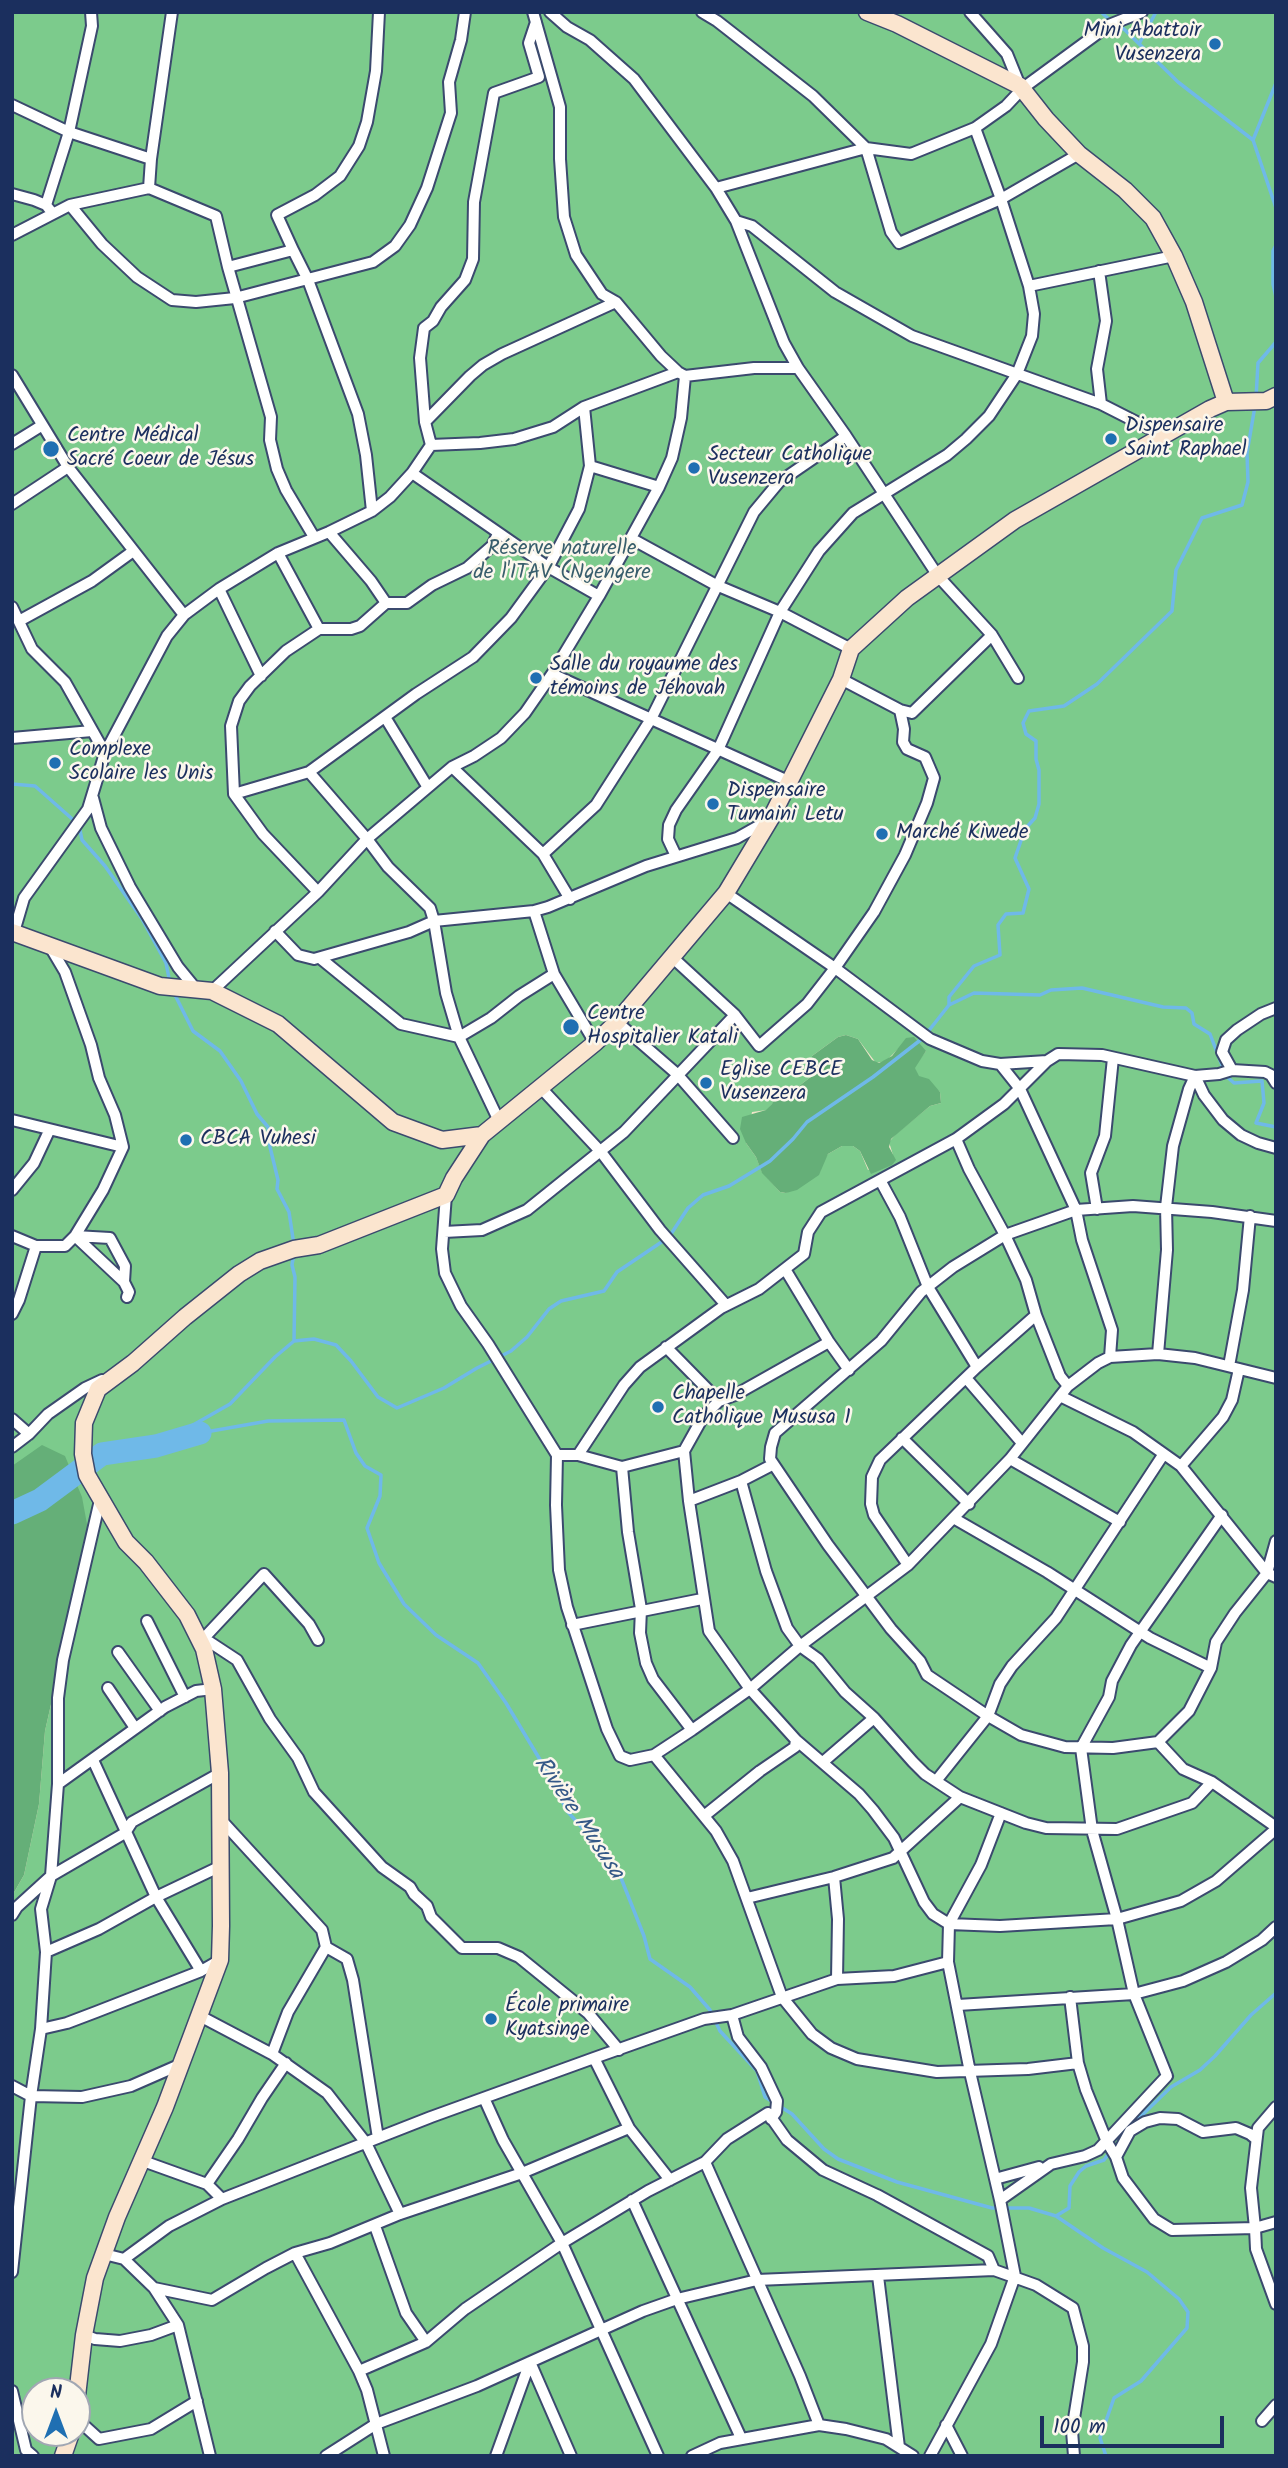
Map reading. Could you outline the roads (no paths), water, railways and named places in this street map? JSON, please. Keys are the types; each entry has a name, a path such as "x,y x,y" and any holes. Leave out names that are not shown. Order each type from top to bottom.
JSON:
{"street":[{"path":"49,209 92,26 91,12"},
{"path":"149,188 172,12"},
{"path":"372,511 358,414 308,280 277,215 315,195 340,176 359,146 367,122 376,71 379,12"},
{"path":"70,205 102,244 137,277 172,300 196,302 235,298 373,262 396,246 410,225 427,188 451,113 449,82 466,12"},
{"path":"550,12 567,27 590,40 634,79 716,188 736,221 785,343 798,368 938,576 992,635 1018,678"},
{"path":"702,12 813,96 866,148 891,232 899,243 1001,199 1079,154"},
{"path":"867,12 897,24 1022,87"},
{"path":"970,12 1006,54 1022,87 1045,119 1079,154 1125,190 1153,218 1174,256 1194,302 1226,402"},
{"path":"716,188 866,148 911,155 975,128 1006,106 1022,87 1109,25 1142,12"},
{"path":"197,989 275,931 318,892 367,839 428,786 452,767 501,738 525,713 552,674 632,539 672,458 681,418 681,374 616,302 602,294 576,255 564,217 560,159 561,107 535,17"},
{"path":"482,1135 442,1140 393,1122 278,1024 197,989 160,986 13,932 24,898 77,828 93,798 105,752 167,636 184,615 219,589 278,553 372,511 412,473 431,445 425,422 420,358 424,328 433,321 440,307 465,280 473,259 474,202 495,93 539,77 529,43 535,17"},
{"path":"12,105 69,132 151,159"},
{"path":"676,856 668,839 669,825 691,786 718,750 780,612 819,551 853,513 884,496 967,439 989,416 1017,374 1032,336 1034,314 1029,286 975,128"},
{"path":"12,235 49,209 149,188 216,216 235,298 271,417 270,440 276,468 314,537"},
{"path":"12,194 49,209"},
{"path":"736,221 752,226 835,292 912,336 1101,404 1164,436"},
{"path":"228,267 293,250"},
{"path":"1029,286 1174,256"},
{"path":"1099,271 1106,321 1097,369 1101,404"},
{"path":"425,422 484,365 616,302"},
{"path":"431,445 514,439 553,427 583,407 681,374 754,368 798,368"},
{"path":"12,375 68,467 184,615"},
{"path":"1264,400 1226,402 1015,520 907,598 851,649 841,679 771,818 726,892 617,1022 482,1135 446,1195 442,1249 445,1273 461,1306 488,1344 556,1455 559,1570 572,1625 598,1703 621,1756 630,1760 654,1755 692,1730 750,1689 865,1595 908,1566 956,1519 1010,1459 1068,1386 1098,1363 1110,1356 1158,1354 1195,1358 1276,1378"},
{"path":"234,794 309,772 473,657 511,618 548,567 579,509 590,466 583,407"},
{"path":"12,444 41,426"},
{"path":"543,854 596,805 651,719 754,512 773,488 846,436"},
{"path":"590,466 659,487"},
{"path":"12,504 68,467"},
{"path":"412,473 548,567 599,596"},
{"path":"329,532 386,603"},
{"path":"318,892 264,834 234,794 231,726 239,701 250,686 286,651 319,629 351,629 360,626 386,603 407,603 432,585 467,568 492,547 498,534"},
{"path":"632,539 716,585 780,612 851,649"},
{"path":"19,621 92,580 132,552"},
{"path":"278,553 319,629"},
{"path":"219,589 261,676"},
{"path":"12,607 32,649 65,682 105,752"},
{"path":"841,679 900,710 912,713 992,635"},
{"path":"552,674 788,781"},
{"path":"672,957 735,1015 759,1046 807,1004 874,912 905,855 927,803 934,778 925,757 907,749 902,742 904,729 900,710"},
{"path":"385,717 428,786"},
{"path":"12,738 92,731"},
{"path":"452,767 543,854 570,899"},
{"path":"309,772 388,867 430,908 446,993 459,1037 499,1121"},
{"path":"93,798 100,828 130,887 178,967 197,989"},
{"path":"275,931 298,955 320,958 409,932 434,921 534,911 570,899 646,866 737,838 771,818"},
{"path":"726,892 930,1039 982,1060 1000,1064 1047,1061"},
{"path":"534,911 554,974 595,1043"},
{"path":"12,1236 36,1246 65,1246 75,1236 103,1190 122,1147 116,1115 99,1078 91,1045 65,972 49,945"},
{"path":"320,958 401,1024 459,1037 554,974"},
{"path":"1227,1072 1222,1052 1226,1040 1253,1019 1276,1009"},
{"path":"444,1231 482,1230 527,1210 624,1132 735,1015"},
{"path":"617,1022 677,1074 733,1138"},
{"path":"578,1455 624,1384 640,1367 726,1305 759,1289 804,1254 808,1232 821,1212 957,1139 1004,1104 1047,1061 1058,1054 1102,1055 1195,1076 1227,1072 1265,1072 1276,1083"},
{"path":"1097,1209 1091,1173 1105,1136 1113,1058"},
{"path":"1000,1064 1020,1089 1076,1210 1082,1240 1112,1329 1110,1356"},
{"path":"1195,1076 1204,1096 1223,1120 1241,1135 1276,1148"},
{"path":"1158,1354 1167,1250 1166,1207 1173,1146 1195,1076"},
{"path":"541,1088 601,1152 660,1230 726,1305"},
{"path":"12,1120 122,1147"},
{"path":"12,1191 34,1163 50,1130"},
{"path":"957,1139 969,1169 1026,1280 1036,1315 1060,1376 1068,1386"},
{"path":"880,1180 900,1217 928,1287 977,1367"},
{"path":"79,2377 95,2278 220,1960 222,1821 213,1689 200,1636 146,1562 126,1542 100,1500 86,1469 83,1433 91,1406 99,1389 239,1273 260,1261 284,1252 319,1245 446,1195"},
{"path":"1276,1221 1166,1207 1076,1210 1005,1235 953,1267 921,1292 881,1341 775,1433 770,1459 865,1595 920,1661 927,1675 1021,1735 1065,1747 1113,1748 1158,1742 1189,1710 1211,1668 1216,1642 1235,1613 1271,1575 1276,1541"},
{"path":"1181,1466 1223,1417 1232,1400 1250,1216"},
{"path":"75,1236 124,1282 129,1292 127,1297"},
{"path":"75,1236 110,1238 125,1266 124,1282"},
{"path":"12,1314 36,1246"},
{"path":"785,1269 849,1370"},
{"path":"908,1566 874,1515 871,1504 872,1477 880,1460 1036,1315"},
{"path":"829,1342 719,1401 703,1417 684,1451 702,1599 709,1631 750,1689 796,1740 859,1794 873,1810 894,1838 924,1902 933,1914 949,1924 1000,1926 1117,1919 1181,1901 1216,1881 1276,1828 1212,1782 1183,1769 1158,1742"},
{"path":"666,1347 719,1401"},
{"path":"12,1447 48,1414 85,1388 121,1371"},
{"path":"966,1378 1022,1443"},
{"path":"1060,1396 1133,1432 1181,1466 1271,1575"},
{"path":"12,1419 29,1434"},
{"path":"902,1438 969,1504"},
{"path":"556,1455 578,1455 622,1467 684,1451"},
{"path":"936,1781 988,1716 1000,1684 1012,1666 1056,1618 1163,1455"},
{"path":"1010,1459 1120,1522"},
{"path":"688,1501 741,1481 772,1465"},
{"path":"622,1467 628,1532 641,1609 640,1633 653,1679 692,1730"},
{"path":"741,1481 766,1571 787,1628 800,1646 818,1659 845,1692 874,1718 913,1762 960,1797 1046,1828 1117,1829 1192,1803 1212,1782"},
{"path":"12,2272 17,2176 41,2029 46,1952 41,1909 51,1877 58,1784 58,1698 61,1673 100,1500"},
{"path":"995,2179 1085,2156 1107,2142 1167,2076 1134,1994 1117,1919 1092,1830 1082,1748 1109,1697 1112,1681 1140,1630 1222,1515"},
{"path":"956,1519 1075,1589 1150,1638 1211,1668"},
{"path":"200,1636 264,1574 309,1624 318,1640"},
{"path":"572,1625 641,1609 702,1599"},
{"path":"147,1621 185,1697"},
{"path":"200,1636 237,1660 270,1719 298,1758 314,1792 382,1867 410,1887 428,1906 431,1917 462,1948 498,1948 519,1957 588,2013 619,2050"},
{"path":"118,1652 160,1711"},
{"path":"108,1688 135,1728"},
{"path":"58,1784 160,1711 196,1691 213,1689"},
{"path":"823,1762 874,1718"},
{"path":"704,1816 795,1747 796,1740"},
{"path":"654,1755 704,1816 733,1861 782,1997 812,2034 831,2048 857,2059 937,2072 1028,2069 1078,2063"},
{"path":"93,1760 156,1897 201,1971"},
{"path":"12,1915 17,1907 51,1877 125,1833 132,1822 220,1773"},
{"path":"747,1898 872,1866 901,1853 960,1797"},
{"path":"930,2456 991,2344 1015,2276 948,1962 949,1924 981,1865 1001,1813"},
{"path":"222,1821 322,1930 326,1947 288,2012 272,2054"},
{"path":"46,1952 99,1929 156,1897 221,1866"},
{"path":"834,1877 838,1919 837,1979"},
{"path":"958,2005 1134,1994 1183,1981 1226,1962 1262,1940 1276,1927"},
{"path":"326,1947 347,1959 379,2138"},
{"path":"41,2029 67,2023 201,1971 220,1960"},
{"path":"124,2259 169,2226 222,2199 594,2058 704,2020 728,2015 837,1979 894,1976 948,1962"},
{"path":"1070,1997 1078,2063 1107,2142 1116,2157 1123,2178 1154,2219 1172,2230 1255,2228 1276,2222"},
{"path":"198,2015 272,2054 327,2092 366,2143 400,2214"},
{"path":"728,2015 738,2036 761,2067 787,2140 823,2170 877,2195 988,2256 995,2270"},
{"path":"594,2058 629,2128 670,2180"},
{"path":"206,2184 286,2063"},
{"path":"12,2086 31,2096 95,2094 131,2086 179,2065"},
{"path":"484,2098 503,2140 562,2243 658,2456"},
{"path":"1276,2107 1258,2128 1251,2189 1256,2249 1276,2304"},
{"path":"359,2371 426,2342 465,2309 562,2243 632,2200 705,2162 727,2139 775,2111"},
{"path":"1116,2157 1130,2132 1145,2122 1160,2118 1178,2119 1203,2132 1237,2128 1256,2139"},
{"path":"154,2288 212,2301 295,2253 330,2244 400,2214 522,2173 629,2128"},
{"path":"143,2161 206,2184 222,2199"},
{"path":"705,2162 819,2425"},
{"path":"1000,2200 1051,2164"},
{"path":"632,2200 741,2438"},
{"path":"375,2226 406,2313 426,2342"},
{"path":"295,2253 359,2371 384,2456"},
{"path":"104,2254 124,2259 154,2288 178,2325 210,2456"},
{"path":"326,2456 376,2424 477,2386 643,2311 677,2299 757,2280 995,2270 1015,2276 1054,2295 1073,2308 1083,2346 1072,2431 1074,2456"},
{"path":"878,2276 899,2446"},
{"path":"84,2335 94,2339 120,2341 151,2335 178,2325"},
{"path":"496,2456 530,2362"},
{"path":"530,2362 571,2456"},
{"path":"12,2391 30,2453 12,2454"},
{"path":"91,2432 99,2439 151,2429 197,2401"},
{"path":"1262,2421 1276,2404"},
{"path":"692,2456 720,2443 819,2425 860,2432 886,2440 914,2456"},
{"path":"946,2425 962,2456"}],"waterway":[{"path":"1101,12 1111,21"},
{"path":"1139,44 1156,12"},
{"path":"1118,25 1178,82 1253,140 1276,208"},
{"path":"1253,140 1276,83"},
{"path":"1276,245 1273,251 1273,284 1276,297"},
{"path":"1256,398 1258,363 1276,342"},
{"path":"949,1005 949,997 974,966 1000,955 998,925 1006,914 1023,913 1029,889 1015,858 1025,829 1035,818 1039,804 1036,741 1026,734 1023,723 1029,711 1064,706 1097,684 1172,611 1176,570 1202,518 1242,505 1248,482 1247,453 1255,406"},
{"path":"12,784 35,786 79,825 82,840 105,866 142,919 166,963 170,983"},
{"path":"156,1446 230,1404 294,1341 314,1339 336,1345 378,1397 397,1408 444,1388 511,1351 527,1337 549,1309 561,1301 604,1291 617,1272 669,1237 688,1208 703,1195 729,1186 770,1161 807,1122 873,1077 923,1038 949,1005 974,993 1040,995 1051,990 1082,988 1163,1007 1186,1008 1192,1013 1194,1024 1210,1034 1226,1076 1234,1083 1262,1081 1264,1103 1256,1123 1276,1127"},
{"path":"174,993 193,1031 220,1051 241,1081 257,1114 268,1127 278,1180 277,1189 289,1212 294,1245"},
{"path":"294,1253 294,1341"},
{"name":"Rivière Mususa","path":"200,1433 268,1421 344,1420 356,1453 365,1466 381,1475 380,1496 367,1528 379,1563 404,1604 436,1635 478,1663 506,1703 548,1773 567,1811 621,1878 644,1936 650,1959 690,1987 710,2010 720,2031 757,2071 765,2097 792,2114 824,2149 838,2159 897,2182 992,2208 1029,2208 1056,2216 1103,2248 1147,2272 1179,2299 1188,2312 1187,2328 1141,2381 1114,2398 1100,2438 1106,2456"},
{"name":"Rivière Mususa","path":"12,1513 40,1500 102,1454 156,1446 200,1433"},
{"path":"1134,2123 1171,2087 1200,2070 1251,2015 1276,1993"},
{"path":"1056,2216 1069,2208 1070,2186 1079,2172 1086,2166 1104,2160 1109,2153"}],"place":[{"name":"Mini Abattoir Vusenzera","path":"1215,44"},
{"name":"Dispensaire Saint Raphael","path":"1111,439"},
{"name":"Centre Médical Sacré Coeur de Jésus","path":"51,449"},
{"name":"Secteur Catholique Vusenzera","path":"694,468"},
{"name":"Salle du royaume des témoins de Jéhovah","path":"536,678"},
{"name":"Complexe Scolaire les Unis","path":"55,763"},
{"name":"Dispensaire Tumaini Letu","path":"713,804"},
{"name":"Marché Kiwede","path":"882,834"},
{"name":"Centre Hospitalier Katali","path":"571,1027"},
{"name":"Eglise CEBCE Vusenzera","path":"706,1083"},
{"name":"CBCA Vuhesi","path":"186,1140"},
{"name":"Chapelle Catholique Mususa 1","path":"658,1407"},
{"name":"École primaire Kyatsinge","path":"491,2019"}],"park label":[{"name":"Réserve naturelle de l'ITAV (Ngengere","path":"562,562"}]}
